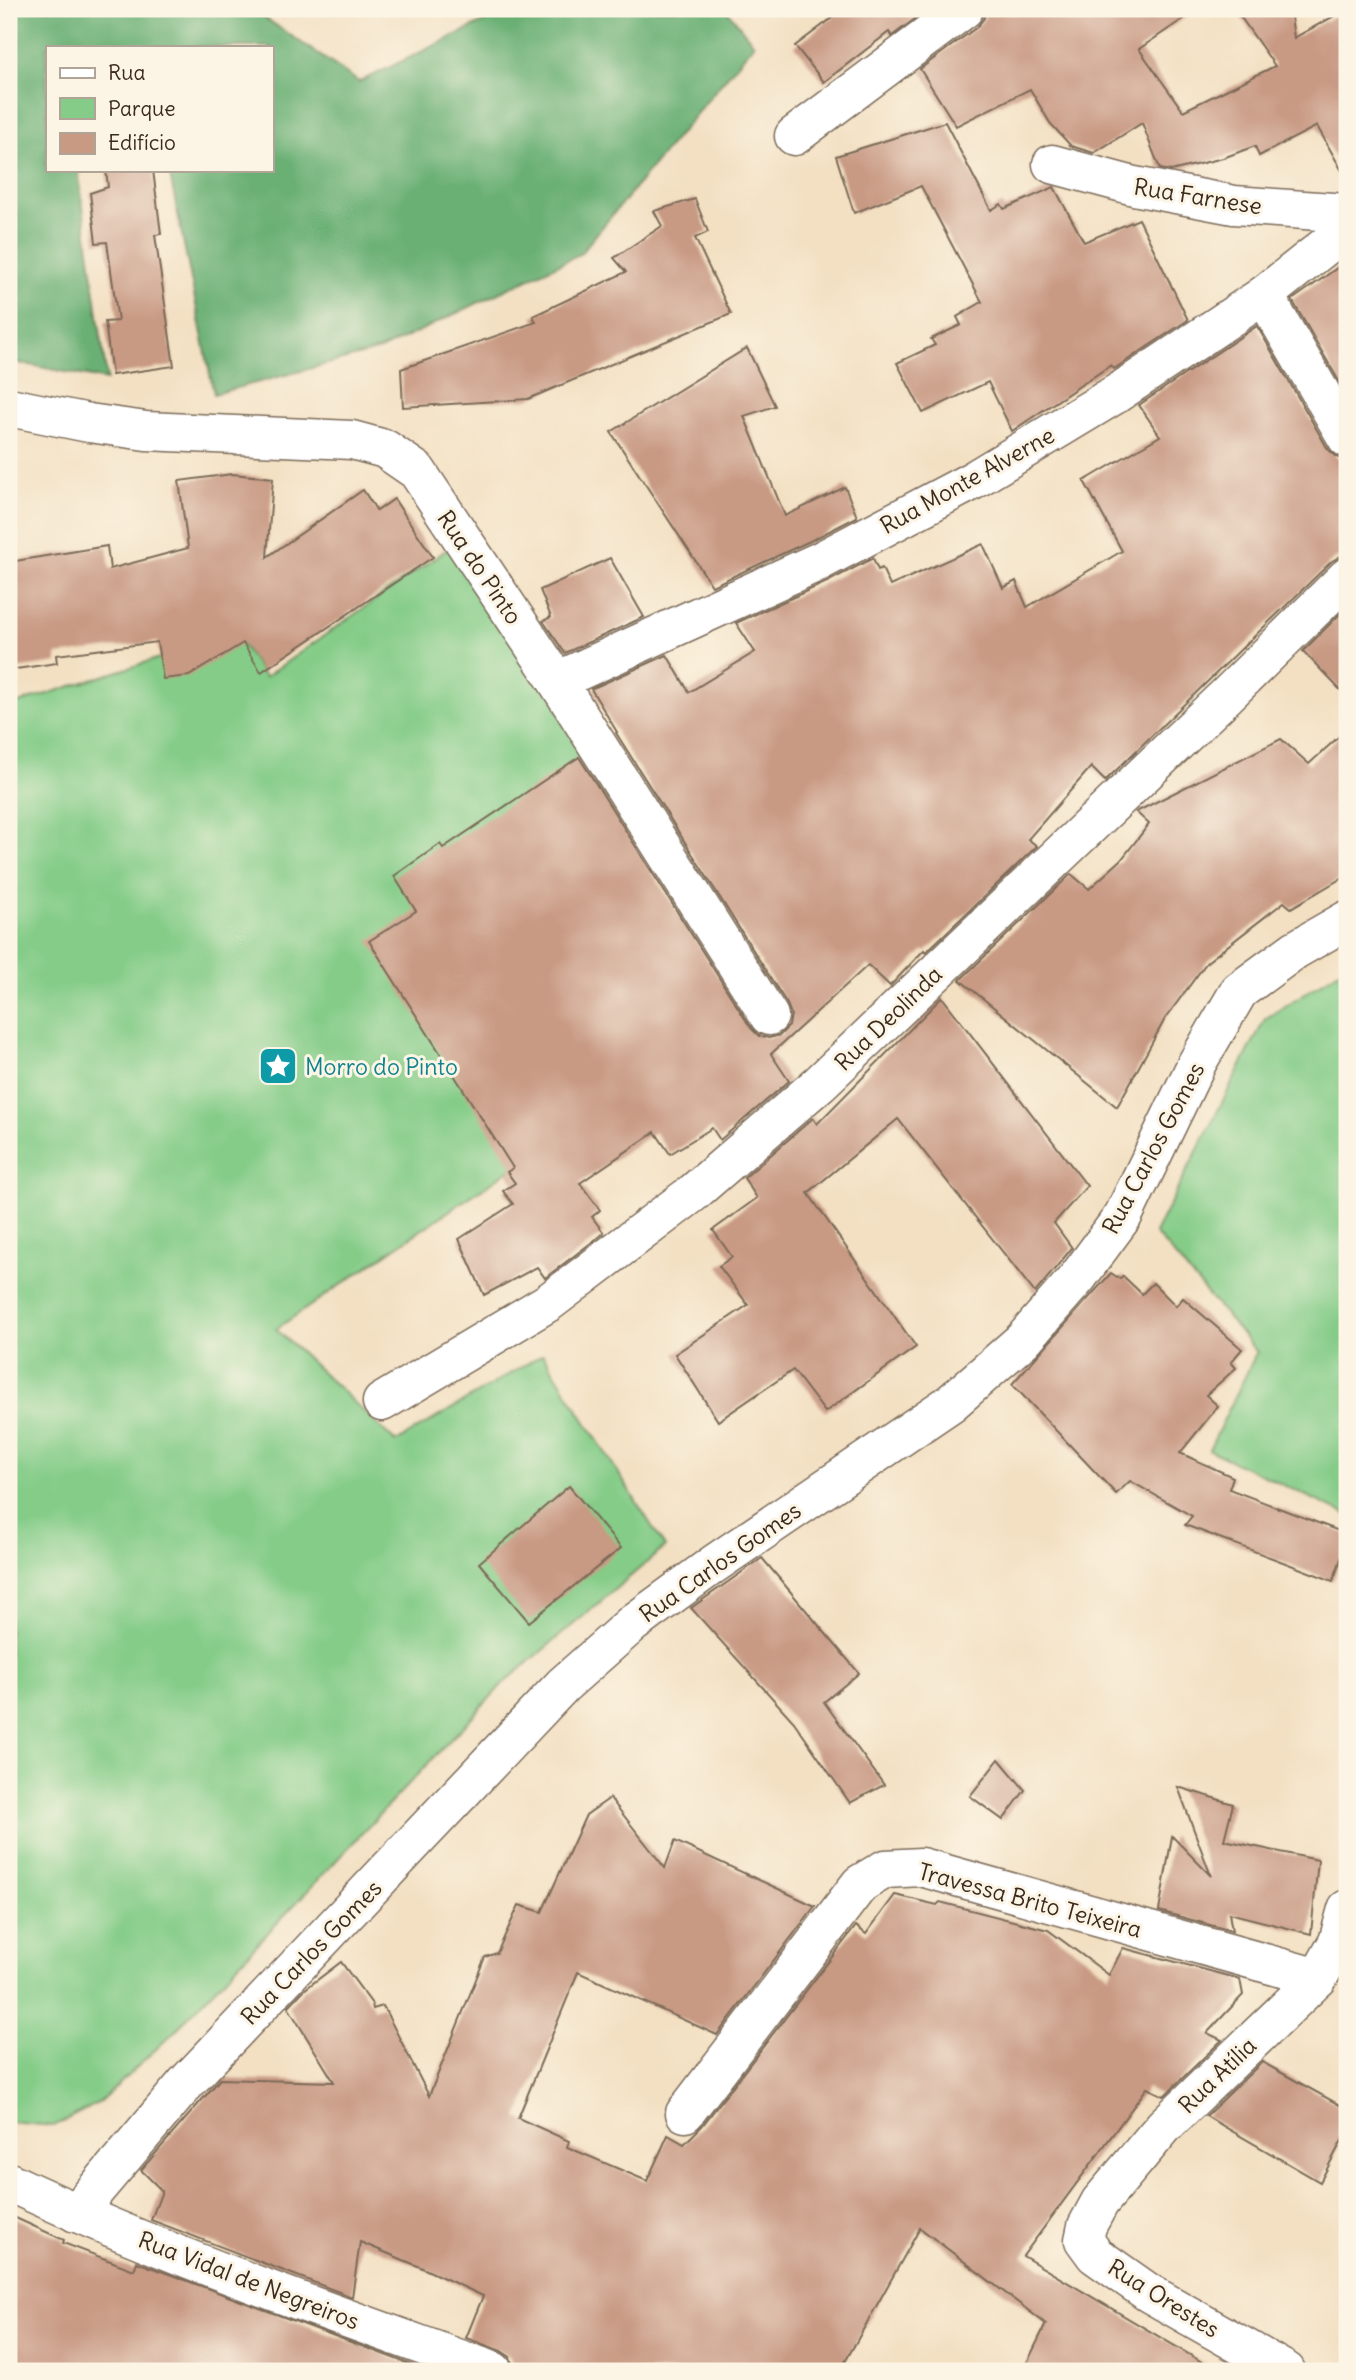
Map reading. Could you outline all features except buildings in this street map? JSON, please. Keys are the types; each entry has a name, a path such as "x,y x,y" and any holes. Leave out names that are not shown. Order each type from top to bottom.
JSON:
{"street":[{"path":"794,136 964,9"},
{"name":"Rua Farnese","path":"1052,164 1133,186 1234,205 1347,213"},
{"name":"Rua Monte Alverne","path":"556,681 820,561 972,481 1116,394 1264,295 1347,229"},
{"path":"1264,295 1347,438"},
{"name":"Rua do Pinto","path":"9,407 146,431 352,440 385,449 417,471 556,681 769,1016"},
{"name":"Rua Deolinda","path":"382,1402 549,1302 693,1193 820,1083 1347,577"},
{"name":"Rua Carlos Gomes","path":"76,2213 187,2082 563,1685 632,1624 714,1564 951,1403 1023,1340 1078,1277 1123,1216 1196,1063 1239,991 1295,950 1347,920"},
{"name":"Travessa Brito Teixeira","path":"685,2113 860,1884 885,1869 921,1867 1318,1978"},
{"name":"Rua Atília","path":"1084,2240 1087,2225 1100,2202 1164,2126 1318,1978 1338,1942 1347,1909"},
{"name":"Rua Vidal de Negreiros","path":"9,2182 76,2213 265,2288 493,2371"},
{"name":"Rua Orestes","path":"1084,2240 1096,2255 1149,2292 1286,2371"}],"green space":[{"path":"9,9 252,9 359,82 510,9 726,9 754,44 580,254 380,350 214,394 169,172 273,172 273,46 46,46 46,172 78,172 107,380 9,361"},
{"path":"455,544 589,754 413,883 559,1136 276,1329 396,1442 543,1354 665,1547 504,1683 174,2032 100,2102 54,2126 9,2122 9,706 235,634 265,677"},
{"path":"1347,966 1347,1515 1209,1450 1257,1352 1155,1233 1265,1019"}],"place":[{"name":"Morro do Pinto","path":"278,1066"}]}
